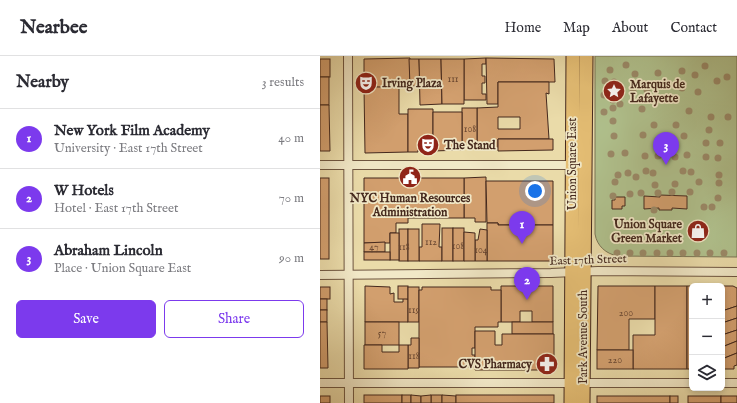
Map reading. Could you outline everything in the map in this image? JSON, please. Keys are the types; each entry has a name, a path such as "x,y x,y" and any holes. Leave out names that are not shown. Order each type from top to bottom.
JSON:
{"main road":[{"name":"Union Square East","path":"573,56 579,165"},
{"name":"Union Square East","path":"577,272 579,165 586,56"},
{"name":"Park Avenue South","path":"571,403 577,383 577,272"},
{"name":"Park Avenue South","path":"577,383 583,403"}],"street":[{"path":"348,56 348,403"},
{"path":"320,165 579,165"},
{"name":"East 17th Street","path":"320,275 737,272"},
{"path":"320,383 689,383"},
{"path":"725,383 737,383"}],"green space":[{"path":"595,56 737,56 737,257 618,256 606,251 600,246 595,234"}],"building":[{"path":"410,58 410,88 364,87 364,59"},
{"path":"486,58 486,64 482,64 482,76 485,76 485,83 482,83 482,94 486,94 486,100 464,100 464,59"},
{"path":"486,58 554,59 555,82 498,82 498,104 487,104"},
{"path":"320,59 330,59 330,77 320,77"},
{"path":"409,59 419,59 420,86 410,86"},
{"path":"419,59 441,59 442,104 420,105"},
{"path":"441,59 464,59 464,104 442,104"},
{"path":"320,77 329,77 329,105 320,105"},
{"path":"498,82 549,82 549,94 546,93 549,139 498,139 498,149 477,147 477,108 498,107","holes":["498,117 520,117 520,129 498,129"]},
{"path":"364,87 399,87 399,114 408,114 408,152 365,153"},
{"path":"320,105 329,105 330,151 320,151"},
{"path":"462,108 477,108 477,147 462,147"},
{"path":"408,109 433,109 433,149 408,152"},
{"path":"433,112 462,112 462,150 433,151"},
{"path":"498,139 553,139 553,150 498,151"},
{"path":"486,177 486,222 475,222 475,218 464,218 464,178"},
{"path":"320,178 329,178 329,259 320,259"},
{"path":"364,178 464,178 464,218 408,218 408,223 396,223 396,233 390,233 390,243 364,243"},
{"path":"486,181 553,181 553,225 498,225 498,223 487,223"},
{"path":"660,195 687,196 687,209 644,209 644,196 660,197"},
{"path":"615,197 625,197 625,206 622,206 622,209 612,209 612,200 615,200"},
{"path":"487,223 498,223 498,225 553,225 553,261 487,261"},
{"path":"422,224 440,224 439,247 442,247 442,261 419,261 419,247 422,247"},
{"path":"442,228 453,228 453,261 442,261"},
{"path":"453,228 464,228 464,261 453,261"},
{"path":"399,229 408,229 408,261 399,261"},
{"path":"408,229 419,229 419,261 408,261"},
{"path":"480,229 487,230 487,261 475,261 475,240 478,240"},
{"path":"464,232 475,233 475,261 464,261"},
{"path":"390,233 399,233 399,260 390,260"},
{"path":"385,242 385,252 364,252 364,243"},
{"path":"364,252 390,252 390,260 364,260"},
{"path":"365,286 390,287 390,294 394,293 394,302 403,302 403,298 408,299 408,322 365,322"},
{"path":"398,286 408,286 408,299 398,299"},
{"path":"501,286 553,286 553,322 532,322 532,311 520,311 520,322 501,322"},
{"path":"598,286 655,286 655,319 629,319 629,350 597,350"},
{"path":"655,286 687,286 687,369 633,369 633,335 655,335"},
{"path":"687,286 689,286 689,369 687,369"},
{"path":"725,286 733,286 737,288 737,306 725,310"},
{"path":"320,287 330,287 330,299 320,299"},
{"path":"408,287 419,287 419,322 408,322"},
{"path":"422,287 491,287 491,290 501,290 501,322 498,322 498,327 475,327 475,348 472,348 472,355 475,355 475,367 419,367 419,290 422,290"},
{"path":"320,299 327,299 327,310 320,310"},
{"path":"737,306 737,318 725,322 725,310"},
{"path":"320,310 327,310 327,322 320,322"},
{"path":"737,318 737,330 725,334 725,322"},
{"path":"320,322 327,322 328,368 320,368"},
{"path":"365,322 399,322 399,345 365,345"},
{"path":"512,322 553,322 553,334 512,334"},
{"path":"737,330 737,341 725,346 725,334"},
{"path":"475,331 495,331 495,345 502,345 502,334 554,334 554,370 475,370"},
{"path":"411,338 419,338 419,368 408,368 408,345 411,345"},
{"path":"737,341 737,353 725,358 725,346"},
{"path":"364,345 382,345 382,352 399,352 399,345 408,345 408,369 364,369"},
{"path":"597,350 633,350 633,369 597,369"},
{"path":"737,353 737,365 734,366 734,369 725,369 725,358"},
{"path":"364,395 402,395 402,403 364,403"},
{"path":"402,395 411,395 411,403 402,403"},
{"path":"411,395 421,396 421,403 411,403"},
{"path":"431,395 442,395 442,403 431,403"},
{"path":"431,395 431,403 421,403 421,396"},
{"path":"442,395 456,396 456,403 442,403"},
{"path":"456,395 554,395 554,403 456,403"},
{"path":"320,396 330,396 330,403 320,403"},
{"path":"597,396 670,396 670,403 597,403"},
{"path":"670,396 678,396 678,403 670,403"},
{"path":"688,396 721,396 721,403 688,403"},
{"path":"721,396 737,396 737,403 721,403"}],"place":[{"name":"Irving Plaza","path":"366,83"},
{"name":"Marquis de Lafayette","path":"614,91"},
{"name":"The Stand","path":"428,145"},
{"name":"Abraham Lincoln","path":"666,165"},
{"name":"NYC Human Resources Administration","path":"410,177"},
{"name":"Union Square Green Market","path":"698,231"},
{"name":"New York Film Academy","path":"522,244"},
{"name":"W Hotels","path":"527,300"},
{"name":"CVS Pharmacy","path":"547,364"}]}
